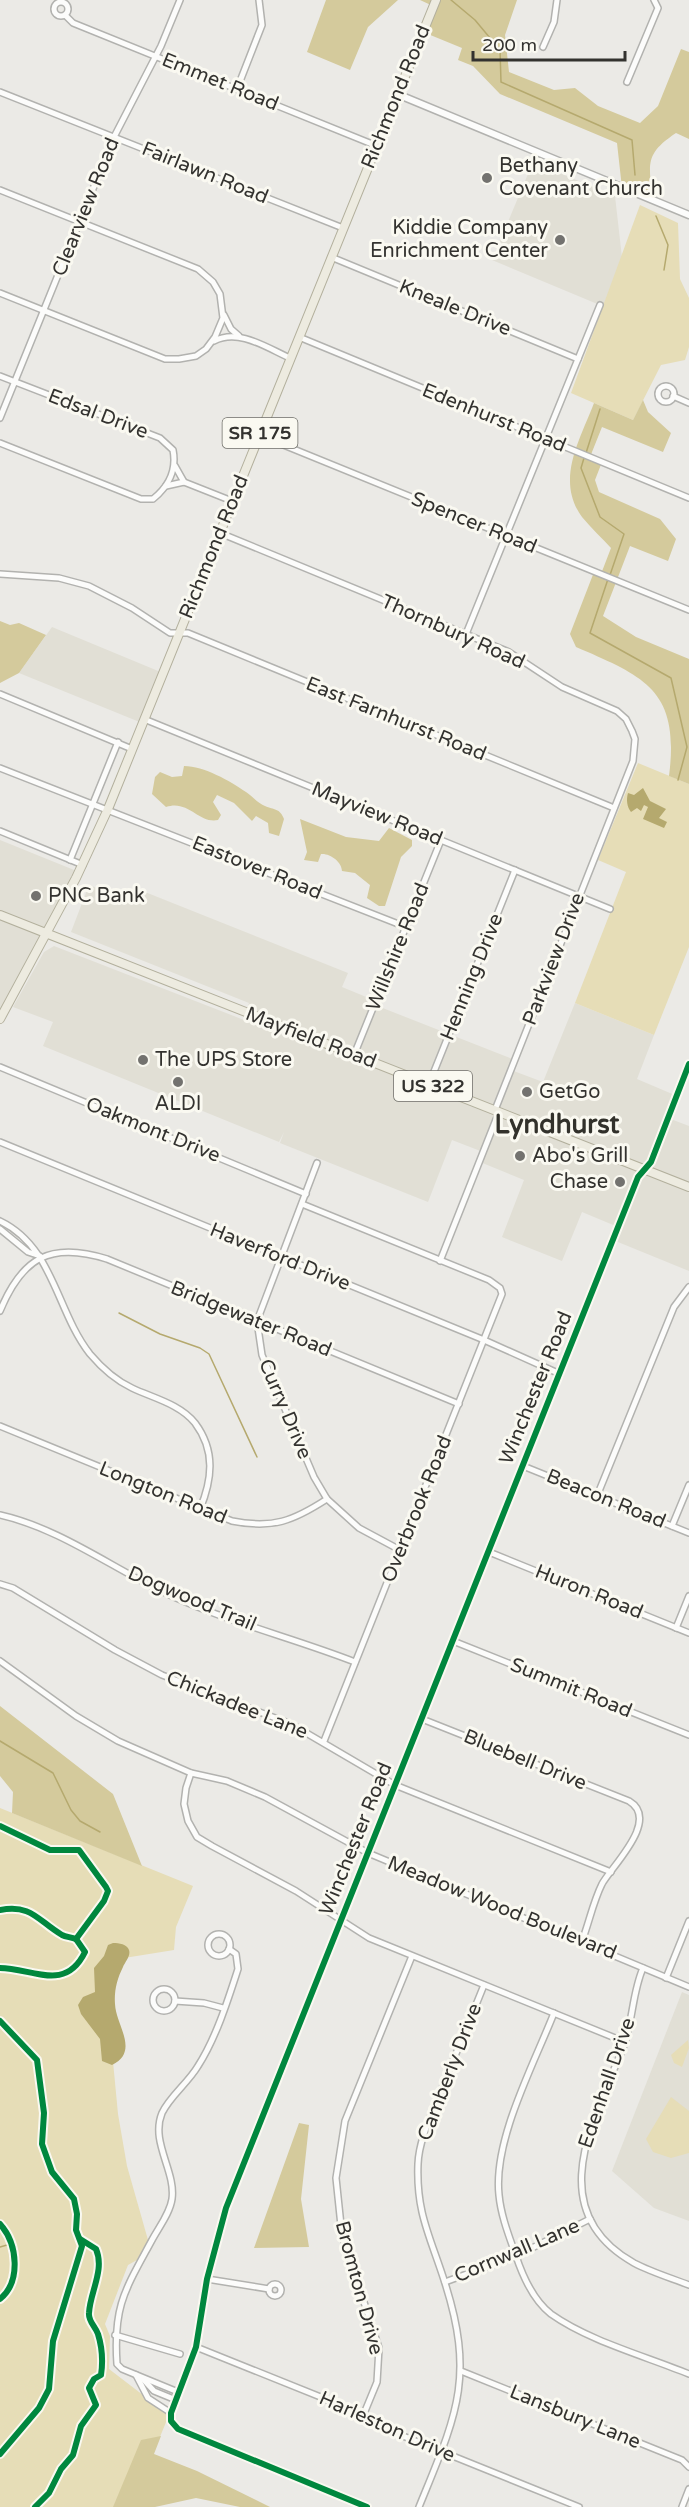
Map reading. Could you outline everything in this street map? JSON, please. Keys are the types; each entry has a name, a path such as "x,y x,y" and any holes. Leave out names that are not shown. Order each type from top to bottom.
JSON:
{"main road":[{"name":"Richmond Road","path":"0,1020 82,865 108,809 436,0"},
{"name":"Mayfield Road","path":"0,915 689,1186"}],"street":[{"name":"Clearview Road","path":"0,418 114,137 180,0"},
{"path":"237,89 262,25 259,0"},
{"path":"543,47 554,22 557,0"},
{"path":"627,82 658,8 654,0"},
{"name":"Emmet Road","path":"65,15 73,23 377,146"},
{"name":"Fairlawn Road","path":"0,92 343,228"},
{"path":"398,94 689,215"},
{"path":"0,190 198,269 213,282 220,294 231,329 240,337"},
{"name":"Kneale Drive","path":"332,257 578,358"},
{"path":"0,293 165,359 196,356 211,343 220,328 224,311"},
{"path":"466,634 600,305"},
{"path":"211,343 229,336 240,337 291,358"},
{"name":"Edenhurst Road","path":"299,337 689,498"},
{"name":"Edsal Drive","path":"0,376 160,438 173,450 174,463 184,482"},
{"path":"673,396 689,403"},
{"name":"Spencer Road","path":"259,435 689,610"},
{"path":"0,443 141,499 153,499 166,486 174,463"},
{"path":"166,486 184,482 232,501"},
{"name":"Thornbury Road","path":"220,533 509,652 562,687 607,706 626,719 635,739 635,750 614,808"},
{"name":"East Farnhurst Road","path":"0,574 59,578 89,586 132,608 170,633 188,633 614,808"},
{"path":"0,694 132,749"},
{"name":"Mayview Road","path":"144,719 610,909"},
{"path":"70,860 118,742"},
{"name":"Eastover Road","path":"0,768 406,927"},
{"name":"Parkview Drive","path":"440,1261 578,896 614,808"},
{"path":"0,831 82,865"},
{"name":"Willshire Road","path":"354,1055 441,840"},
{"name":"Henning Drive","path":"429,1084 515,870"},
{"name":"Winchester Road","path":"171,2413 195,2347 207,2279 226,2208 638,1178 651,1162 689,1064"},
{"name":"Oakmont Drive","path":"0,1067 306,1194"},
{"name":"Haverford Drive","path":"0,1142 484,1340 560,1374"},
{"name":"Curry Drive","path":"317,1163 257,1322 262,1355 299,1444 327,1499 359,1528 400,1550"},
{"path":"302,1204 440,1261"},
{"path":"0,1221 26,1239 40,1256 54,1280 78,1336 91,1355 112,1375 130,1387 172,1405 195,1423 211,1458 211,1477 200,1509"},
{"path":"0,1229 28,1252 40,1256"},
{"name":"Bridgewater Road","path":"40,1256 70,1251 93,1254 459,1404"},
{"path":"0,1311 20,1274 40,1256"},
{"name":"Overbrook Road","path":"324,1741 502,1294 500,1288 489,1280 440,1261"},
{"path":"597,1496 674,1307 689,1287"},
{"name":"Longton Road","path":"0,1426 232,1521 256,1526 280,1523 299,1517 327,1499"},
{"name":"Beacon Road","path":"523,1466 689,1533"},
{"path":"672,1526 689,1485"},
{"name":"Dogwood Trail","path":"0,1515 30,1522 163,1592 355,1662"},
{"name":"Huron Road","path":"489,1552 689,1633"},
{"name":"Chickadee Lane","path":"0,1584 12,1588 115,1650 162,1675 268,1713 324,1741 395,1785 611,1872"},
{"path":"676,1628 689,1596"},
{"name":"Summit Road","path":"453,1641 689,1735"},
{"name":"Meadow Wood Boulevard","path":"0,1661 76,1716 118,1741 191,1773 227,1781 265,1797 368,1854 689,1987"},
{"name":"Bluebell Drive","path":"422,1719 629,1801 637,1812 638,1825 627,1853 611,1872"},
{"path":"191,1773 184,1804 188,1821 197,1837 296,1891 369,1938 625,2042"},
{"path":"582,1941 602,1884 611,1872"},
{"path":"666,1978 689,1921"},
{"path":"215,1935 224,1935 229,1940 229,1949 223,1955 214,1954 210,1949 210,1941 215,1935"},
{"path":"178,2392 117,2364 115,2335 119,2305 172,2197 160,2142 162,2112 199,2064 223,2008 238,1964 236,1954 229,1949"},
{"name":"Bromton Drive","path":"363,2416 377,2382 379,2348 342,2235 336,2178 345,2121 412,1956"},
{"name":"Edenhall Drive","path":"644,1968 638,1981 625,2042 584,2147 581,2176 590,2219 606,2240 633,2262 689,2285"},
{"name":"Camberly Drive","path":"419,2507 456,2412 461,2371 457,2326 445,2282 422,2222 418,2162 424,2133 484,1985"},
{"path":"167,1990 173,1994 175,2001 171,2008 162,2010 155,2006 154,1998 158,1991 167,1990"},
{"path":"175,2001 204,2002 223,2008"},
{"path":"554,2013 505,2135 500,2165 499,2193 504,2220 516,2256 533,2294 549,2312 576,2328 689,2374"},
{"name":"Cornwall Lane","path":"445,2282 516,2256 590,2219"},
{"path":"207,2279 269,2289"},
{"path":"115,2335 180,2354"},
{"name":"Harleston Drive","path":"195,2347 363,2416 403,2436 579,2507"},
{"name":"Lansbury Lane","path":"461,2371 688,2465"},
{"path":"139,2376 154,2391 176,2400"},
{"path":"139,2376 148,2397 171,2413 171,2421 178,2429 365,2507"},
{"path":"681,2507 689,2490"}],"shaded area":[{"path":"326,0 398,0 368,27 350,70 307,52"},
{"path":"420,0 517,0 505,35 509,72 554,90 575,88 598,106 640,123 658,106 681,49 689,52 689,139 676,133 653,154 650,169 652,200 622,188 617,143 500,94 473,66 458,60 462,48 423,32 433,6"},
{"name":"Kiddie Company Enrichment Center","path":"533,162 615,196 624,275 607,308 492,260"},
{"path":"640,205 678,223 680,279 689,298 689,347 685,360 661,365 633,420 571,393"},
{"path":"643,400 648,412 671,433 663,452 602,427 590,457 602,462 595,480 599,492 660,519 676,539 668,561 630,546 603,616 636,637 689,659 689,784 669,776 671,747 669,724 663,706 653,691 622,668 576,647 570,634 594,572 601,574 611,548 582,517 574,503 570,474 577,446 594,403 633,420"},
{"path":"0,621 10,625 19,623 46,635 19,673 0,683"},
{"path":"52,627 163,673 142,723 19,673"},
{"path":"638,763 689,784 689,947 654,1035 575,1003 626,872 598,860"},
{"path":"184,766 216,775 240,788 263,805 279,811 284,819 279,836 269,833 268,823 256,816 252,821 234,803 217,795 213,802 221,815 218,820 205,819 181,806 166,807 152,794 155,777 160,772 172,777 182,776"},
{"path":"643,788 650,801 666,809 659,818 667,822 664,828 643,819 648,807 644,805 641,811 637,808 631,812 627,803 628,793 634,795"},
{"path":"300,819 346,837 379,841 389,828 412,840 412,846 401,857 385,906 379,906 367,898 370,885 355,873 342,871 338,861 332,857 321,854 318,862 304,860 307,852"},
{"path":"0,840 79,872 0,1019"},
{"path":"89,885 140,904 145,892 348,973 342,987 376,1001 375,1005 515,1060 511,1070 543,1082 575,1003 654,1035 637,1079 677,1096 668,1118 689,1126 689,1271 613,1240 618,1227 582,1212 562,1261 502,1237 524,1180 480,1162 483,1152 452,1140 428,1202 280,1143 284,1132 279,1142 43,1046 53,1022 13,1007 44,952 54,946 316,1048 319,1042 246,1012 249,1003 71,932"},
{"path":"0,1706 113,1794 142,1866 12,1813 13,1792 0,1776"},
{"path":"0,1808 193,1886 176,1927 174,1950 118,1959 106,1988 118,2114 127,2166 148,2240 137,2260 128,2265 105,2324 110,2336 109,2369 169,2415 131,2507 0,2507"},
{"path":"113,1943 125,1945 128,1948 129,1957 119,1976 115,1994 116,2012 126,2045 120,2059 112,2065 102,2061 100,2039 81,2014 78,2005 83,1997 95,1992 94,1968 104,1956 108,1945"},
{"path":"682,1992 689,1995 689,2221 654,2208 612,2171"},
{"path":"688,2040 689,2048 682,2067 674,2063 671,2055"},
{"path":"671,2097 689,2111 689,2153 671,2158 653,2152 646,2139"},
{"path":"299,2123 309,2125 301,2199 309,2247 254,2248"},
{"path":"161,2436 154,2454 197,2471 270,2507 240,2507 196,2498 155,2507 113,2507 141,2440"}],"waterway":[{"path":"451,0 475,20 500,50 501,82 632,140 635,175"},
{"path":"656,216 668,245 664,270"},
{"path":"586,453 600,409"},
{"path":"584,458 581,468 600,517 624,534 610,575"},
{"path":"608,579 590,633 671,678 687,747 678,780"},
{"path":"119,1313 160,1334 200,1348 209,1354 257,1457"},
{"path":"0,1741 53,1773 71,1810 80,1821 100,1832"},
{"path":"0,2247 7,2245"}],"cycle path":[{"path":"367,2507 178,2429 171,2421 171,2413 196,2347 207,2279 226,2208 638,1177 651,1162 689,1064"},
{"path":"0,1826 50,1850 79,1850 106,1887 108,1891 104,1901 76,1939"},
{"path":"0,1910 20,1909 34,1915 62,1935 76,1939"},
{"path":"0,1968 47,1975 68,1972 85,1952 76,1939"},
{"path":"0,2021 37,2060 44,2113 42,2144 52,2172 74,2199 77,2214 76,2230 82,2246 53,2341 49,2389 39,2408 0,2454"},
{"path":"0,2224 11,2242 15,2263 11,2283 7,2292 0,2299"},
{"path":"35,2507 49,2493 61,2469 73,2455 81,2426 96,2405 89,2388 94,2379 101,2375 102,2354 98,2334 89,2313 99,2265 96,2249 80,2239"}],"place":[{"name":"Bethany Covenant Church","path":"487,178"},
{"name":"Kiddie Company Enrichment Center","path":"560,240"},
{"name":"PNC Bank","path":"36,896"},
{"name":"The UPS Store","path":"143,1060"},
{"name":"ALDI","path":"178,1082"},
{"name":"GetGo","path":"527,1092"},
{"name":"Abo's Grill","path":"520,1156"},
{"name":"Chase","path":"620,1182"}],"district":[{"name":"Lyndhurst","path":"557,1124"}]}
